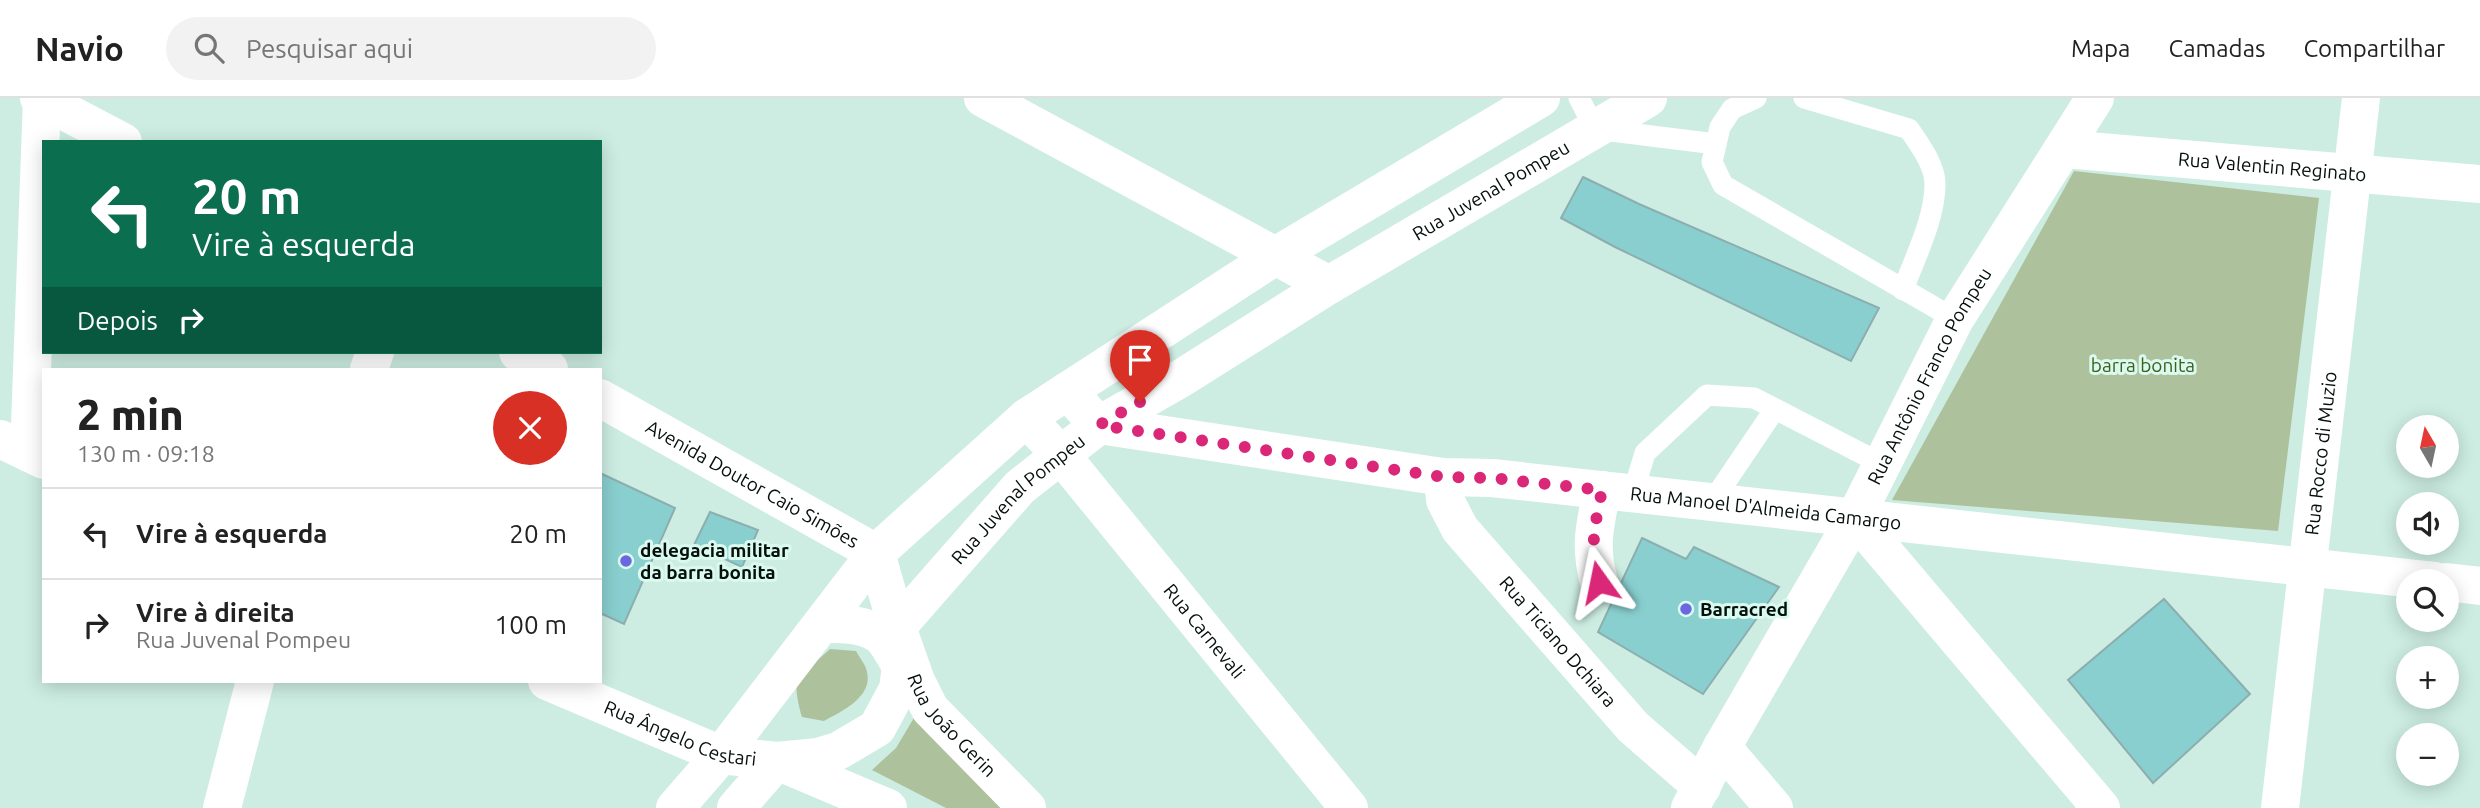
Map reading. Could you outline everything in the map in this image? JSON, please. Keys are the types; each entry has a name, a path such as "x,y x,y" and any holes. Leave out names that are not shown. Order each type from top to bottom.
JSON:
{"street":[{"path":"24,450 41,98 119,140"},
{"path":"983,98 1329,285"},
{"path":"675,808 720,755 876,552 1026,418 1277,255 1541,98"},
{"name":"Rua Juvenal Pompeu","path":"897,626 1020,487 1099,425 1180,379 1329,285 1587,113 1648,98"},
{"name":"Rua Antônio Franco Pompeu","path":"1696,797 1855,518 1955,318 2095,98"},
{"name":"Rua Rocco di Muzio","path":"2280,808 2361,98"},
{"name":"Rua Valentin Reginato","path":"2065,149 2480,184"},
{"path":"521,354 547,368"},
{"path":"1067,391 1099,425"},
{"name":"Avenida Doutor Caio Simões","path":"602,399 876,552 897,626"},
{"name":"Rua Carnevali","path":"1026,418 1061,455 1349,808"},
{"name":"Rua Manoel D'Almeida Camargo","path":"1099,425 1443,477 1492,478 2396,577"},
{"name":"Rua Ticiano Dchiara","path":"1443,477 1445,500 1460,529 1696,797"},
{"path":"1599,582 1593,561 1592,543 1618,492"},
{"path":"1855,518 2101,808"},
{"path":"2459,584 2480,586"},
{"path":"822,624 863,627 882,638 901,666"},
{"path":"736,808 777,761 818,757 838,751 877,728 898,689 901,666 897,626"},
{"name":"Rua João Gerin","path":"897,626 916,681 930,709 1027,808"},
{"path":"222,808 254,683"},
{"name":"Rua Ângelo Cestari","path":"552,683 720,755 777,761"},
{"path":"1723,747 1774,808"},
{"path":"777,761 888,808"}],"lane":[{"path":"1756,98 1732,110 1720,127 1712,162 1723,185 1955,318"},
{"path":"1804,98 1909,129 1925,154 1936,182 1930,214 1903,290"},
{"path":"1587,113 1716,144"},
{"path":"1618,492 1645,453 1707,396 1754,398 1882,464"},
{"path":"1712,502 1775,409"}],"green space":[{"name":"barra bonita","path":"2074,171 2319,198 2278,531 1892,500"},
{"path":"830,649 856,651 866,669 868,681 865,689 854,702 824,721 802,717 797,684 804,672"},
{"path":"921,706 1006,808 946,808 872,770 896,748"}],"building":[{"path":"1583,177 1879,308 1851,361 1615,247 1561,218"},
{"name":"delegacia militar da barra bonita","path":"602,474 675,508 624,624 602,614"},
{"path":"710,512 758,530 742,567 694,545"},
{"name":"Barracred","path":"1642,538 1686,559 1694,547 1779,587 1703,694 1598,632"},
{"path":"2164,599 2250,694 2153,783 2068,680"}],"place":[{"name":"delegacia militar da barra bonita","path":"626,561"},
{"name":"Barracred","path":"1686,609"}],"route":[{"path":"1140,402 1099,425 1443,477 1492,478 1602,490 1592,543 1593,561 1599,582"}]}
